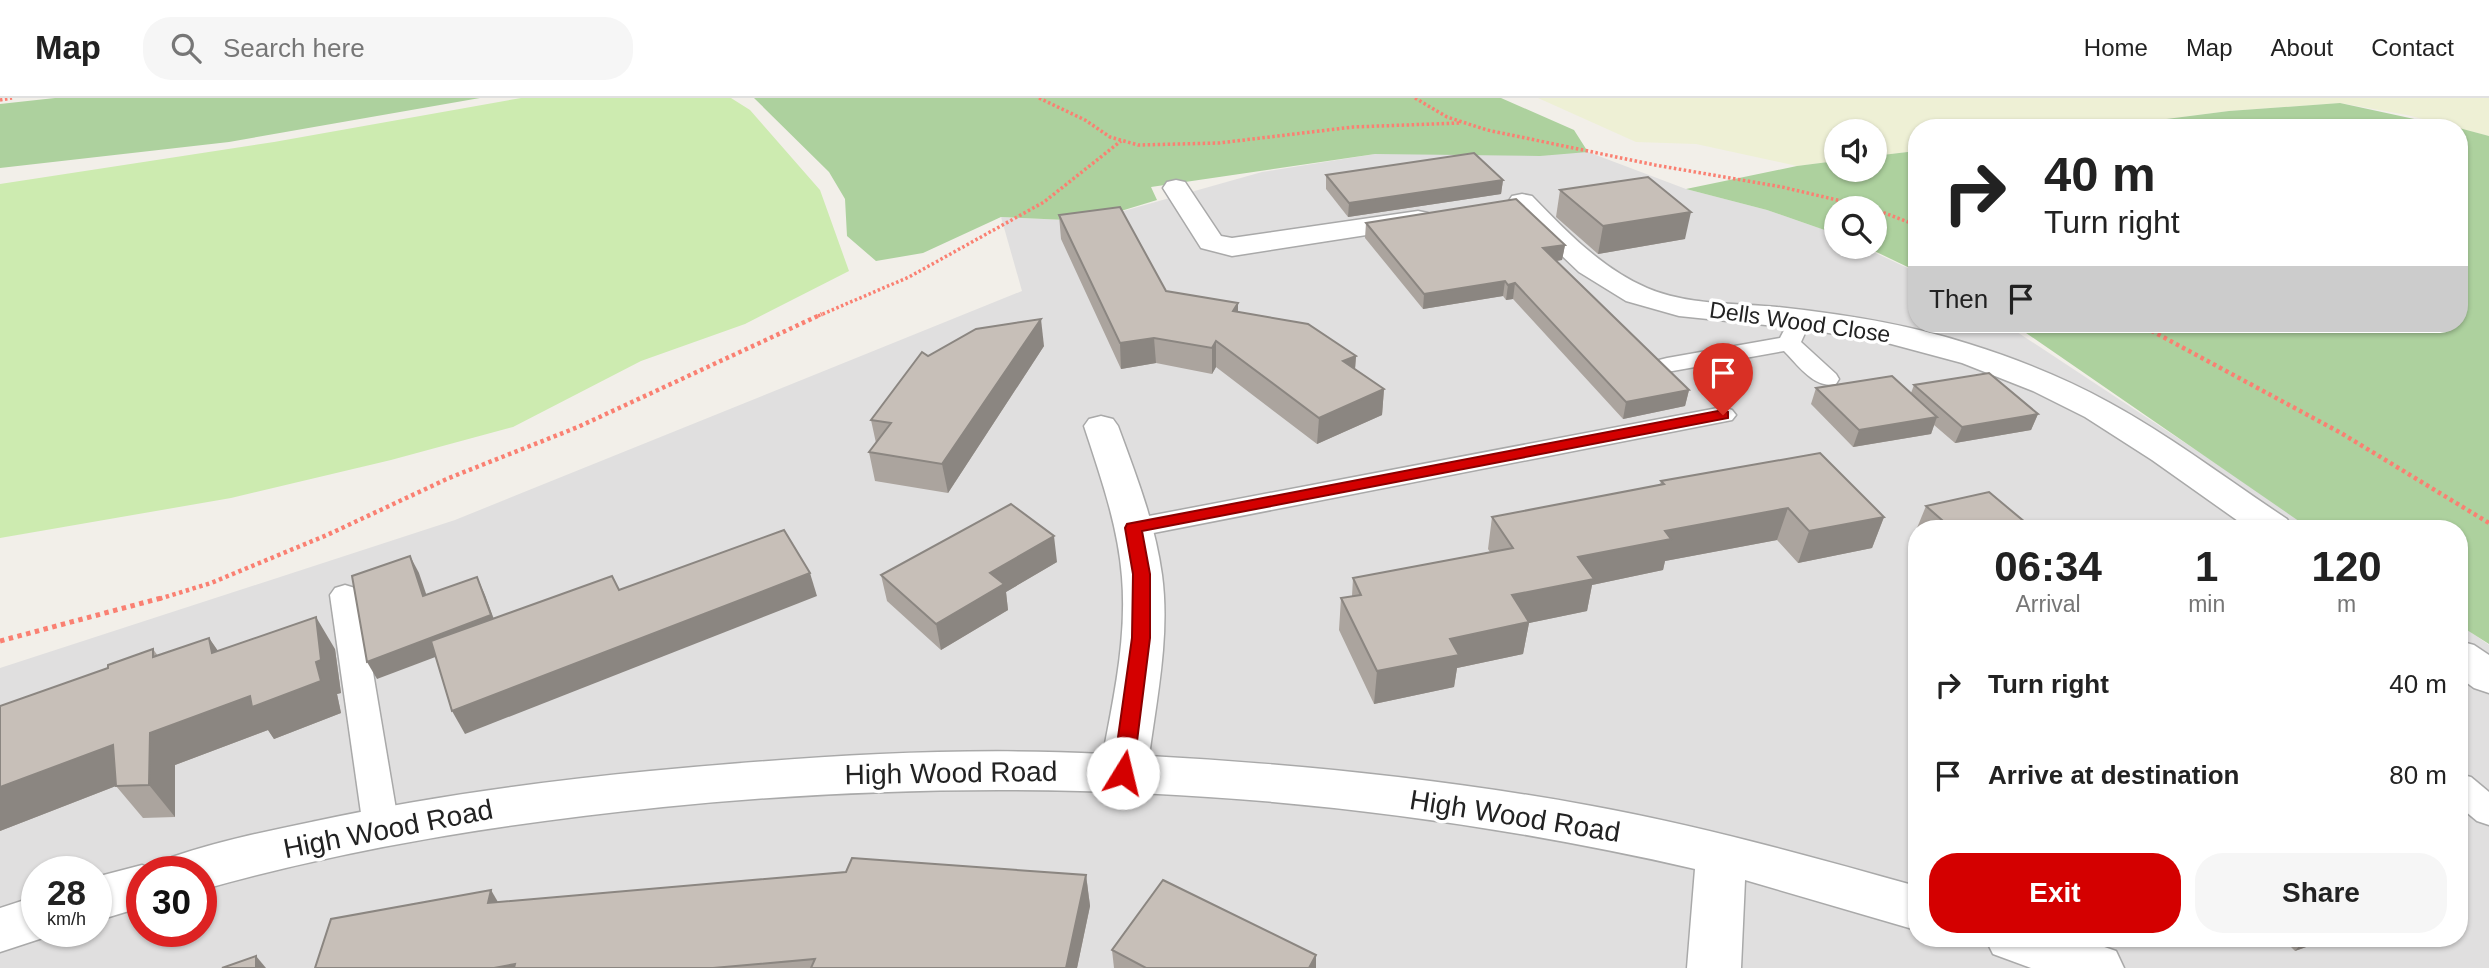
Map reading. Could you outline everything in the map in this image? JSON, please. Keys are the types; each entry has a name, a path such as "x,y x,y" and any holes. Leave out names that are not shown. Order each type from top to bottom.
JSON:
{"street":[{"path":"1176,188 1211,242 1232,247 1440,215"},
{"name":"Dells Wood Close","path":"1522,202 1589,264 1638,295 1795,332 1865,328 1923,341 2035,380 2126,428 2261,520"},
{"path":"1101,426 1133,528 1142,574 1141,638 1123,773"},
{"path":"2468,662 2489,677"},
{"name":"High Wood Road","path":"217,866 381,827 552,800 709,782 1005,769 1267,781 1558,819 1721,854 1908,906"},
{"path":"1714,968 1721,854"},
{"path":"0,930 21,923"},
{"path":"2037,947 2097,968"}],"lane":[{"path":"1667,365 1795,332 1827,379"},
{"path":"1133,528 1723,415"},
{"path":"345,595 381,827"},
{"path":"2468,794 2489,811"}],"path":[{"path":"0,100 12,98"},
{"path":"1040,98 1121,141 1156,145 1219,143 1353,127 1463,123"},
{"path":"1415,98 1434,111 1463,123 1557,145 1824,197"},
{"path":"0,642 211,583 327,535 449,478 578,427 812,318 909,277 1044,202 1121,141"},
{"path":"1887,214 1908,222"},
{"path":"2156,333 2341,433 2489,523"}],"shaded area":[{"path":"1588,152 1686,189 1767,210 1824,230 1824,259 1887,258 1908,268 1908,333 2019,333 2302,520 1908,520 1908,947 2468,947 2468,630 2489,645 2489,968 0,968 0,668 455,520 1022,291 1001,217 1088,221 1262,172 1375,154"}],"green space":[{"path":"55,98 480,98 229,142 0,168 0,104"},
{"path":"521,98 731,98 750,110 820,190 849,271 745,324 641,361 513,427 391,460 231,498 0,538 0,184 274,142"},
{"path":"754,98 1501,98 1574,130 1588,152 1540,156 1375,154 1151,187 1157,200 1088,221 1001,217 923,253 876,261 847,236 845,199 829,172"},
{"path":"1538,98 2489,98 2489,136 2468,131 2468,119 2423,119 2340,103 2229,111 2166,119 1908,119 1908,152 1887,154 1887,119 1824,119 1824,163 1797,166 1696,144 1636,142"},
{"path":"2340,103 2414,119 2166,119 2229,111"},
{"path":"2468,130 2489,136 2489,644 2468,631 2468,520 2297,520 2026,333 2468,333"},
{"path":"1908,152 1908,267 1887,257 1887,196 1824,196 1824,230 1767,210 1686,189 1824,163 1824,182 1887,182 1887,154"}],"building":[{"path":"1474,153 1503,180 1349,203 1326,175"},
{"path":"1648,177 1691,212 1603,226 1560,190"},
{"path":"1516,199 1565,245 1543,248 1689,390 1626,402 1515,283 1508,285 1505,281 1424,294 1366,223"},
{"path":"1120,207 1166,291 1238,303 1233,311 1308,324 1356,356 1343,361 1384,389 1319,418 1216,341 1212,348 1154,338 1120,343 1059,215"},
{"path":"1041,319 942,464 869,452 891,423 871,420 922,352 928,356 976,329"},
{"path":"1989,373 2038,414 1962,427 1914,385"},
{"path":"1892,376 1937,417 1859,430 1816,388"},
{"path":"1820,453 1884,517 1809,531 1788,508 1665,531 1671,539 1578,557 1594,579 1512,595 1529,622 1450,639 1459,655 1377,671 1341,598 1361,595 1353,578 1513,548 1492,517 1664,484 1661,481"},
{"path":"1989,492 2022,520 1942,520 1926,506"},
{"path":"1011,504 1054,536 990,573 1004,584 936,624 881,575"},
{"path":"784,530 810,573 452,711 431,641 612,576 619,590"},
{"path":"410,556 423,596 477,577 491,615 367,662 352,576"},
{"path":"316,617 321,660 316,662 321,681 252,707 250,696 150,733 149,785 116,786 113,745 0,787 0,706 153,649 153,657 209,638 212,653"},
{"path":"852,858 1086,875 1066,968 811,968 815,959 713,968 514,968 515,964 494,968 315,968 331,919 491,890 488,903 846,872"},
{"path":"1163,880 1316,955 1309,968 1146,968 1112,950"},
{"path":"256,956 256,968 222,968"}],"route":[{"path":"1123,773 1141,638 1142,574 1133,528 1723,415"}]}
